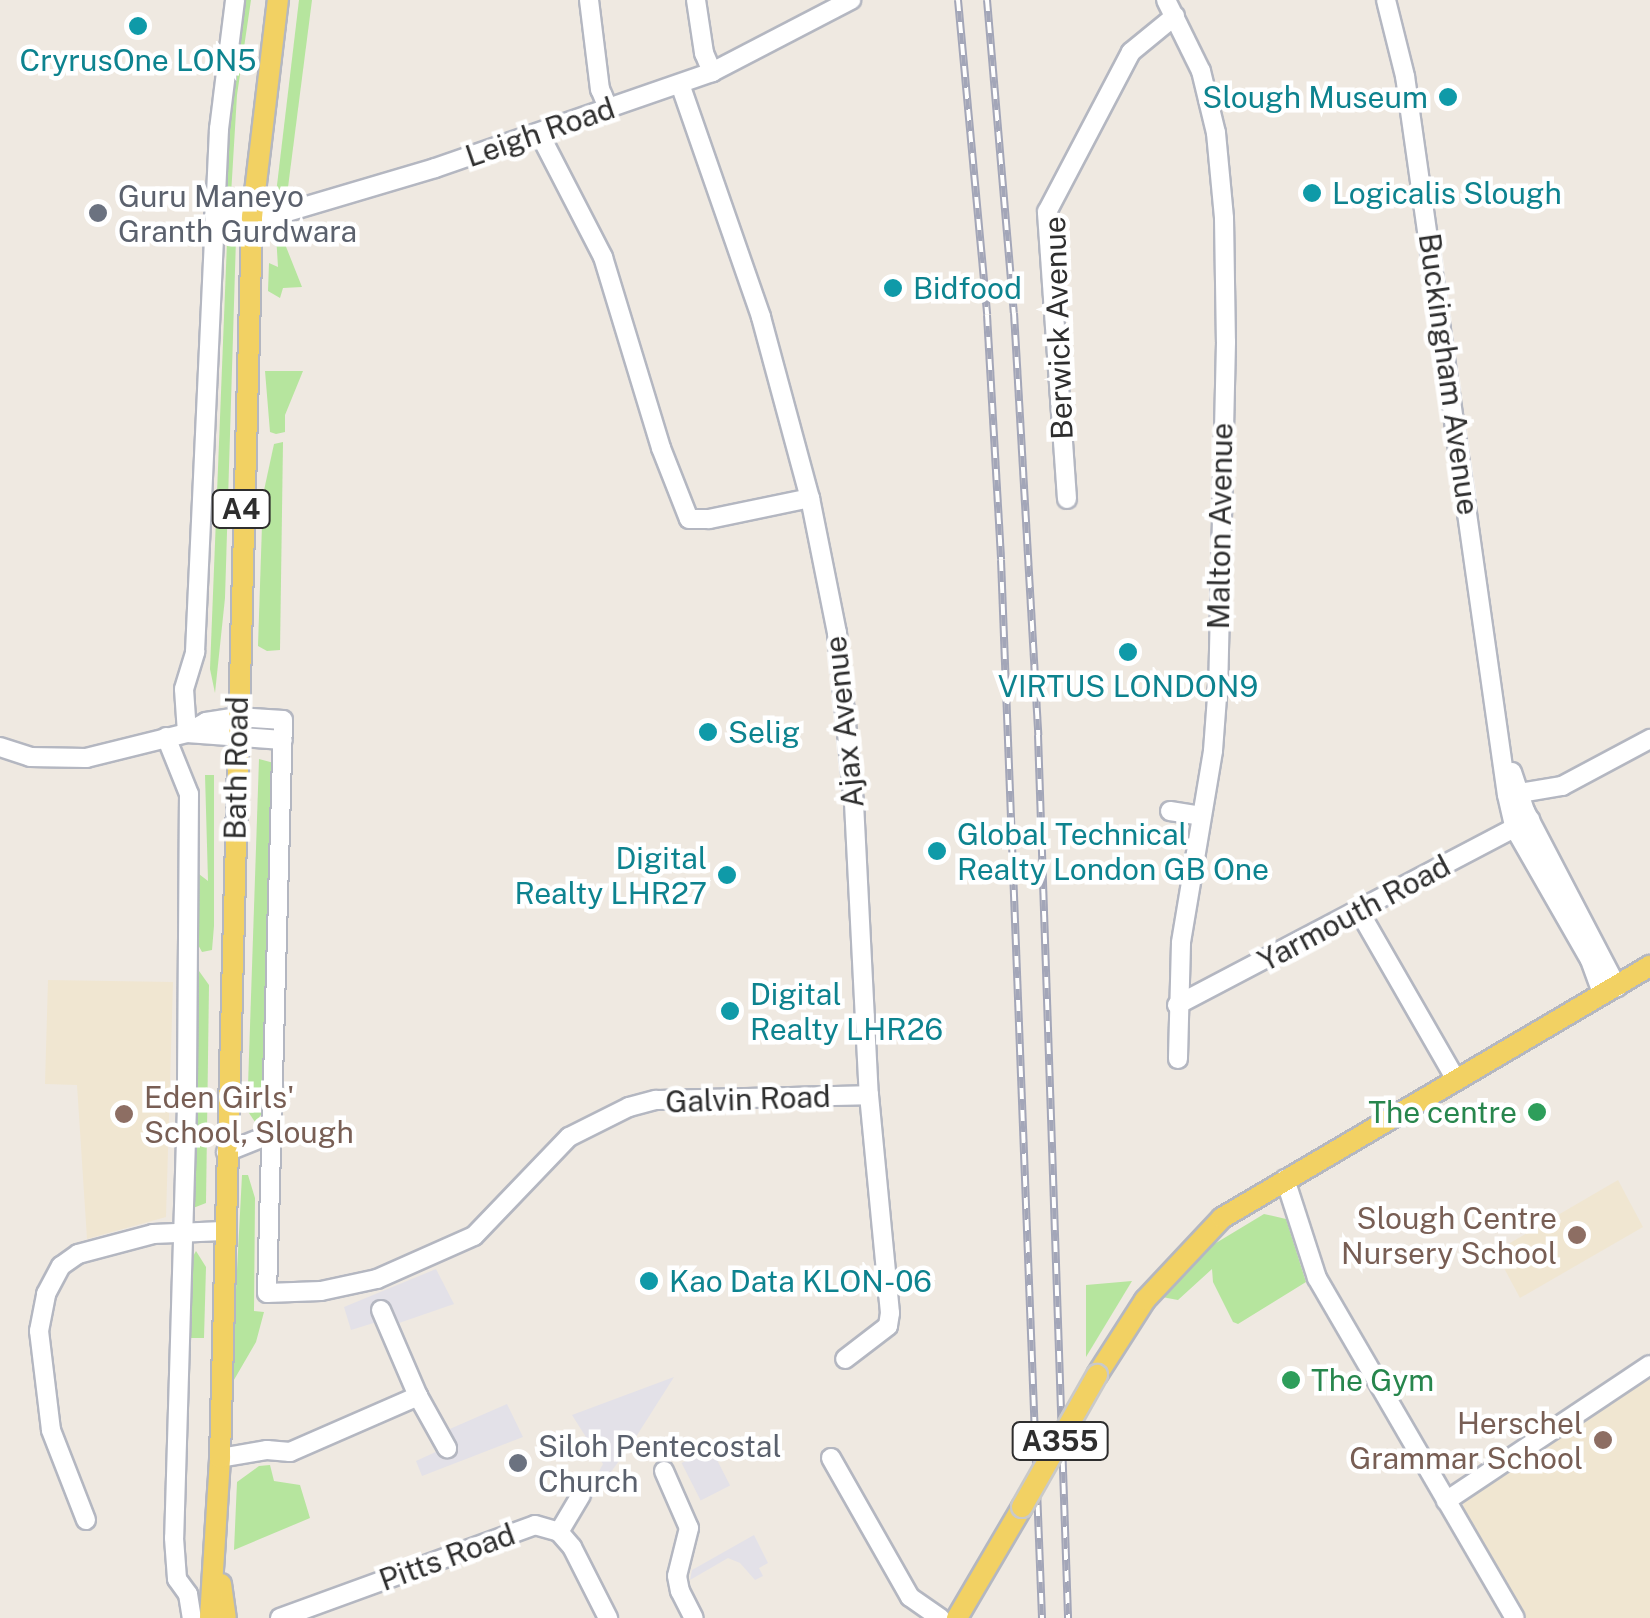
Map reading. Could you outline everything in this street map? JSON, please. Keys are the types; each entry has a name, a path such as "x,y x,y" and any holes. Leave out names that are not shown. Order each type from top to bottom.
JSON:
{"main road":[{"name":"Bath Road","path":"210,1618 220,1458 252,216 278,0"},
{"name":"A355","path":"956,1618 1145,1300 1222,1218 1650,966"},
{"name":"Bath Road","path":"213,1538 226,1618"}],"street":[{"path":"188,733 184,689 195,648 214,215 235,0"},
{"path":"589,0 600,89 608,108"},
{"path":"696,0 704,53 712,72"},
{"name":"Leigh Road","path":"214,215 298,212 539,132 712,72 851,0"},
{"name":"Buckingham Avenue","path":"1386,0 1408,94 1513,794 1522,825 1590,960 1610,991"},
{"name":"Berwick Avenue","path":"1067,499 1048,212 1131,52 1170,8"},
{"name":"Malton Avenue","path":"1170,8 1201,71 1216,134 1224,218 1226,342 1218,684 1213,750 1189,874 1177,1006 1178,1059"},
{"name":"Ajax Avenue","path":"680,84 761,317 810,498 837,633 846,709 869,1095 890,1313 888,1326 845,1359"},
{"path":"539,132 603,257 661,448 688,518 709,519 810,498"},
{"path":"188,733 206,722 237,717 283,720 268,1135 226,1152"},
{"path":"0,747 30,757 86,758 188,733 283,740"},
{"name":"Bath Road","path":"166,737 189,794 174,1538 177,1579 188,1594 192,1618"},
{"path":"1513,794 1562,786 1650,739"},
{"path":"1170,811 1200,816"},
{"name":"Yarmouth Road","path":"1177,1006 1522,825"},
{"path":"1359,911 1456,1080"},
{"name":"Galvin Road","path":"268,1135 267,1293 321,1291 377,1279 474,1236 569,1137 629,1107 656,1100 869,1095"},
{"path":"1285,1179 1317,1278 1515,1618"},
{"path":"86,1520 52,1430 40,1330 46,1294 61,1266 78,1254 153,1234 223,1232"},
{"path":"382,1310 418,1396 447,1448"},
{"path":"1446,1501 1650,1365"},
{"path":"220,1458 267,1450 290,1452 418,1396"},
{"path":"832,1458 838,1482 910,1597 940,1618"},
{"path":"664,1471 689,1528 678,1576 680,1591 694,1618"},
{"name":"Pitts Road","path":"559,1532 581,1495"},
{"name":"Pitts Road","path":"280,1618 535,1526 559,1532 572,1546 608,1618"}],"shaded area":[{"name":"Eden Girls' School, Slough","path":"48,980 173,982 166,1217 87,1239 77,1085 45,1084"},
{"name":"Slough Centre Nursery School","path":"1618,1180 1643,1227 1520,1298 1504,1268 1510,1243"},
{"path":"436,1269 454,1304 399,1323 410,1349 396,1351 380,1321 351,1330 344,1307"},
{"path":"674,1377 590,1501 580,1492 593,1482 603,1464 572,1415"},
{"name":"Herschel Grammar School","path":"1650,1377 1650,1618 1525,1618 1465,1514 1463,1503"},
{"path":"507,1404 523,1437 422,1476 416,1461 442,1449 436,1435"},
{"path":"711,1448 730,1485 701,1500 682,1463"},
{"path":"754,1535 768,1563 759,1568 763,1576 755,1580 740,1563 728,1558 690,1580 692,1570"}],"green space":[{"path":"242,0 251,0 237,95 231,195 222,190"},
{"path":"299,0 312,0 287,195 275,202"},
{"path":"281,234 302,287 283,288 280,298 268,291 269,263 278,267 276,235"},
{"path":"236,238 225,598 215,693 210,669 227,242"},
{"path":"265,371 303,371 285,415 285,432 270,432"},
{"path":"283,442 280,650 267,651 258,646 263,495 274,444"},
{"path":"259,759 274,763 267,1108 255,1122 249,1113 248,1086"},
{"path":"205,775 214,775 214,926 212,950 202,952 196,941 195,871 208,881"},
{"path":"199,971 209,985 206,1203 188,1210 194,974"},
{"path":"242,1175 248,1175 255,1198 254,1311 264,1312 256,1342 231,1385"},
{"path":"1264,1214 1286,1219 1306,1282 1238,1324 1233,1322 1213,1282 1212,1269 1178,1300 1162,1297 1211,1246"},
{"path":"196,1251 206,1267 204,1338 187,1338 187,1267"},
{"path":"1132,1281 1086,1357 1086,1285"},
{"path":"270,1465 274,1481 300,1485 310,1518 234,1550 237,1482 259,1466"}],"railway":[{"path":"958,0 987,315 1001,560 1042,1618"},
{"path":"987,0 1014,313 1038,735 1068,1618"}],"place":[{"name":"CryrusOne LON5","path":"138,26"},
{"name":"Slough Museum","path":"1448,97"},
{"name":"Logicalis Slough","path":"1312,193"},
{"name":"Guru Maneyo Granth Gurdwara","path":"98,213"},
{"name":"Bidfood","path":"893,288"},
{"name":"VIRTUS LONDON9","path":"1128,652"},
{"name":"Selig","path":"708,732"},
{"name":"Global Technical Realty London GB One","path":"937,851"},
{"name":"Digital Realty LHR27","path":"727,875"},
{"name":"Digital Realty LHR26","path":"730,1011"},
{"name":"The centre","path":"1537,1112"},
{"name":"Eden Girls' School, Slough","path":"124,1114"},
{"name":"Slough Centre Nursery School","path":"1577,1235"},
{"name":"Kao Data KLON-06","path":"649,1281"},
{"name":"The Gym","path":"1291,1380"},
{"name":"Herschel Grammar School","path":"1603,1440"},
{"name":"Siloh Pentecostal Church","path":"518,1463"}]}
